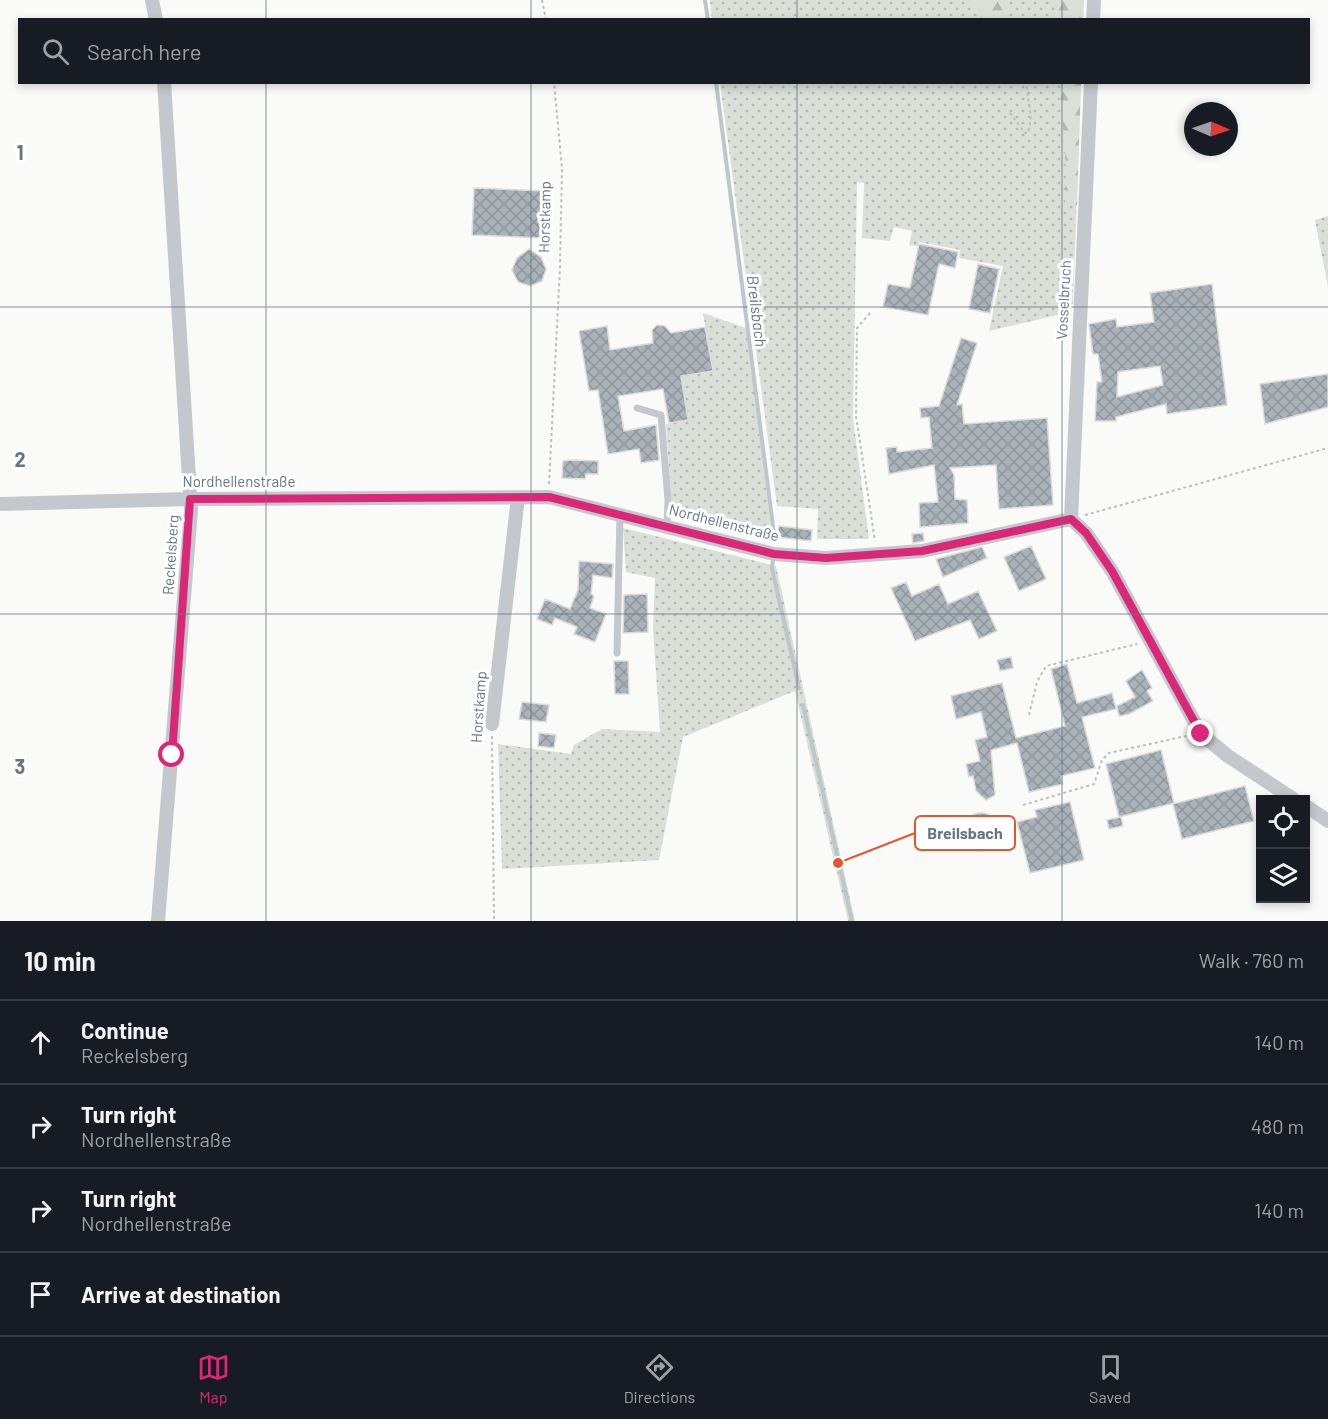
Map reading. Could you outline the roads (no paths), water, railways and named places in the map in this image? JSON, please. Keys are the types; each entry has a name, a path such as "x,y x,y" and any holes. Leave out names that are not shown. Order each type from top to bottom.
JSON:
{"street":[{"path":"152,0 156,18"},
{"path":"1093,18 1094,0"},
{"name":"Reckelsberg","path":"158,921 190,499 164,84"},
{"name":"Vosselbruch","path":"1071,519 1090,84"},
{"name":"Horstkamp","path":"492,724 518,497"},
{"name":"Nordhellenstraße","path":"0,504 190,499 549,497 667,525 774,554 826,558 922,551 1071,519"},
{"path":"1071,519 1096,546 1201,734 1228,756 1287,795"},
{"path":"1310,809 1328,821"}],"lane":[{"path":"636,408 661,415 668,500 667,525"},
{"path":"617,653 620,514"}],"waterway":[{"name":"Breilsbach","path":"705,0 708,18"},
{"name":"Breilsbach","path":"716,84 775,542"},
{"name":"Breilsbach","path":"773,560 772,568 799,688"},
{"name":"Breilsbach","path":"803,705 852,921"}],"place":[{"name":"Breilsbach","path":"838,863"}]}
